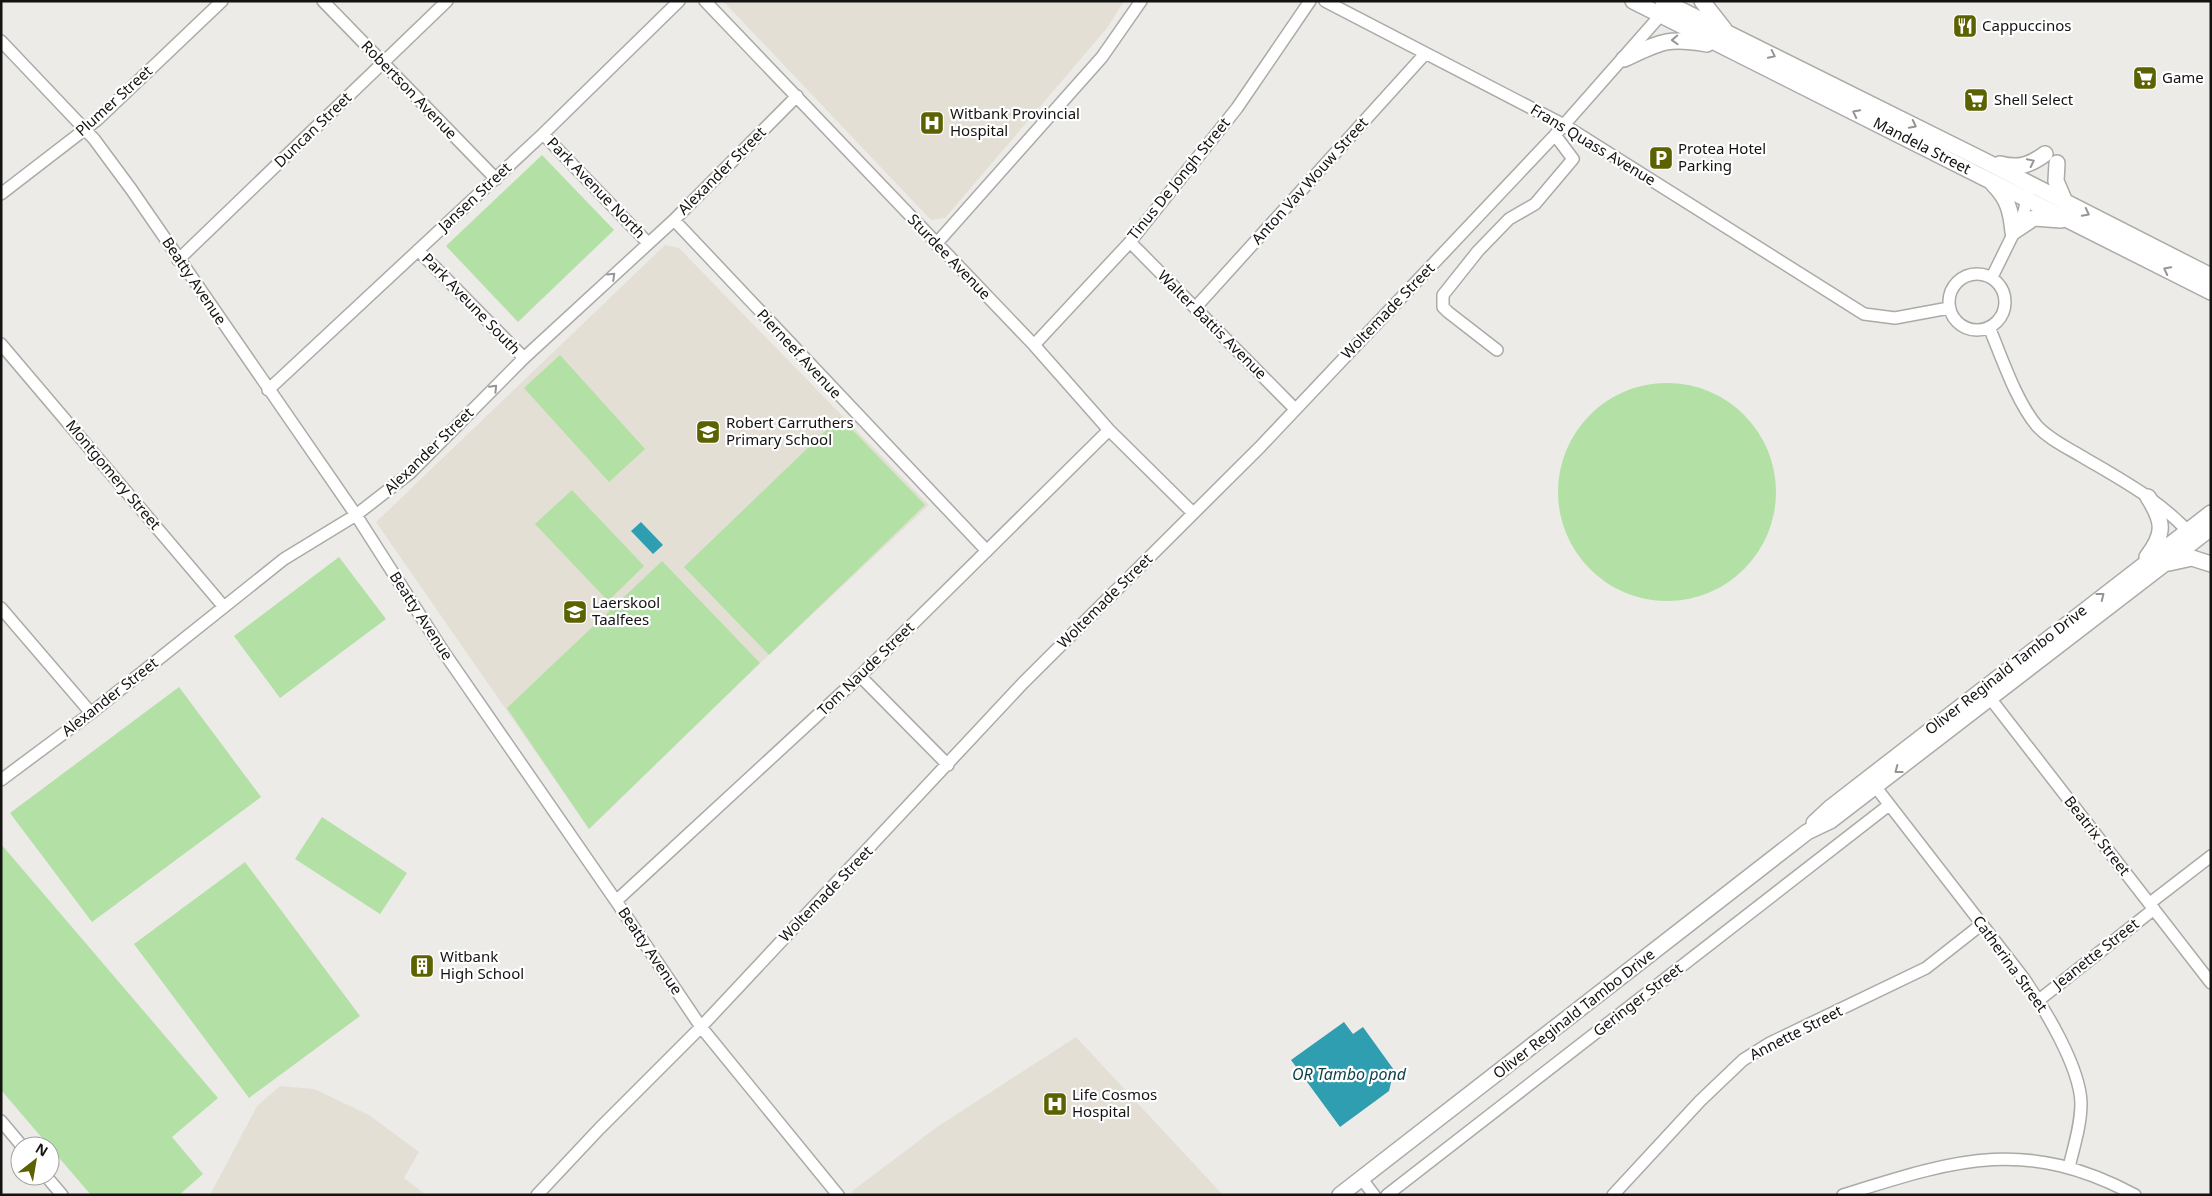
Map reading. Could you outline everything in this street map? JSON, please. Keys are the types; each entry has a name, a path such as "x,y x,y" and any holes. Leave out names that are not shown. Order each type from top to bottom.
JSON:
{"main road":[{"name":"Mandela Street","path":"1633,1 1666,6 1726,40 1987,178 2032,197 2065,202 2211,276"},
{"path":"1702,1 1726,40"},
{"path":"1624,59 1668,40 1726,40"},
{"name":"Mandela Street","path":"1726,40 1981,159 2032,197 2070,221 2211,292"},
{"path":"1981,159 2019,167 2051,158 2056,181 2065,202"},
{"path":"1987,178 2008,201 2013,232 2034,218 2070,221"},
{"path":"2139,568 2157,542 2161,532 2159,516 2148,497"},
{"name":"Oliver Reginald Tambo Drive","path":"1986,693 2164,564 2211,513"},
{"name":"Oliver Reginald Tambo Drive","path":"1340,1195 1807,832 1830,821 1872,782 1986,693 2139,568 2192,535 2211,528"},
{"path":"2164,564 2192,558 2211,564"}],"street":[{"name":"Plumer Street","path":"1,194 97,120 222,1"},
{"name":"Robertson Avenue","path":"323,1 382,64 496,179"},
{"name":"Duncan Street","path":"178,260 448,1"},
{"name":"Jansen Street","path":"268,390 496,179 679,1"},
{"name":"Sturdee Avenue","path":"705,1 1034,345 1109,430 1193,513"},
{"path":"936,244 1102,57 1141,1"},
{"name":"Tinus De Jongh Street","path":"1034,345 1130,242 1237,108 1310,1"},
{"name":"Frans Quass Avenue","path":"1325,1 1564,125 1856,310 1871,316 1895,318 1949,308"},
{"name":"Woltemade Street","path":"538,1195 599,1129 701,1027 1023,683 1295,409 1555,135 1624,59 1666,6"},
{"name":"Beatty Avenue","path":"1,41 85,128 131,189 178,260 356,515 444,651 701,1027 838,1195"},
{"name":"Anton Vav Wouw Street","path":"1195,308 1424,54"},
{"name":"Alexander Street","path":"1,780 91,713 284,559 356,515 410,473 524,358 674,220 797,96"},
{"name":"Park Avenue North","path":"543,134 648,243"},
{"path":"1497,350 1443,307 1443,295 1478,251 1509,219 1534,204 1573,159 1555,135"},
{"path":"1992,278 2013,232 2032,197"},
{"name":"Pierneef Avenue","path":"674,220 987,551"},
{"name":"Walter Battis Avenue","path":"1130,242 1295,409"},
{"name":"Park Aveune South","path":"418,250 524,358"},
{"path":"1976,274 1992,278 1999,284 2005,300 2001,316 1989,327 1979,330 1969,329 1953,317 1949,308 1952,288 1962,278 1976,274"},
{"path":"1989,327 2022,402 2038,426 2055,440 2148,497 2192,535"},
{"name":"Montgomery Street","path":"1,344 224,607"},
{"name":"Tom Naude Street","path":"616,901 675,844 781,750 860,676 1109,430"},
{"path":"1,608 91,713"},
{"path":"860,676 948,765"},
{"name":"Beatrix Street","path":"1986,693 2211,984"},
{"name":"Catherina Street","path":"1872,782 2039,1000 2069,1061 2080,1093 2078,1128 2069,1167"},
{"name":"Geringer Street","path":"1387,1195 1889,804"},
{"name":"Jeanette Street","path":"2039,1000 2211,856"},
{"name":"Annette Street","path":"1613,1195 1706,1095 1743,1060 1770,1043 1926,968 1982,924"},
{"path":"1,1122 13,1136"},
{"path":"1843,1195 1929,1168 1982,1159 2026,1160 2069,1167 2135,1195"},
{"path":"1361,1178 1374,1195"}],"shaded area":[{"name":"Witbank Provincial Hospital","path":"723,1 1124,1 1107,28 945,218 931,220"},
{"path":"665,245 679,248 929,505 760,663 589,829 376,522"},
{"name":"Life Cosmos Hospital","path":"1076,1037 1223,1195 854,1195 851,1192 937,1127"},
{"path":"280,1086 314,1089 369,1115 419,1152 404,1178 426,1195 210,1195 257,1106"}],"green space":[{"path":"542,155 614,230 518,322 446,246"},
{"path":"560,355 645,449 609,482 524,388"},
{"path":"1656,383 1678,383 1699,387 1719,396 1736,407 1752,423 1763,440 1772,460 1776,492 1772,524 1768,534 1758,553 1736,577 1719,588 1699,597 1678,601 1656,601 1635,597 1615,588 1598,577 1582,561 1571,544 1562,524 1558,503 1558,481 1562,460 1571,440 1582,423 1598,407 1615,396 1635,387"},
{"path":"840,417 925,505 769,655 684,567"},
{"path":"572,490 644,566 608,601 535,524"},
{"path":"339,557 386,619 280,698 234,636"},
{"path":"662,561 760,663 589,829 507,708"},
{"path":"179,687 261,797 92,922 10,813"},
{"path":"322,817 407,873 380,914 295,859"},
{"path":"1,844 218,1098 172,1137 203,1174 179,1195 91,1195 60,1159 60,1136 40,1136 1,1090"},
{"path":"245,862 360,1016 249,1098 134,944"}],"water":[{"path":"641,522 663,545 653,554 631,531"},
{"name":"OR Tambo pond","path":"1344,1022 1353,1034 1363,1027 1394,1070 1389,1091 1340,1127 1291,1060"}],"place":[{"name":"Cappuccinos","path":"1965,26"},
{"name":"Game","path":"2145,78"},
{"name":"Shell Select","path":"1976,100"},
{"name":"Witbank Provincial Hospital","path":"932,123"},
{"name":"Protea Hotel Parking","path":"1661,158"},
{"name":"Robert Carruthers Primary School","path":"708,432"},
{"name":"Laerskool Taalfees","path":"575,612"},
{"name":"Witbank High School","path":"422,966"},
{"name":"Life Cosmos Hospital","path":"1055,1104"}]}
